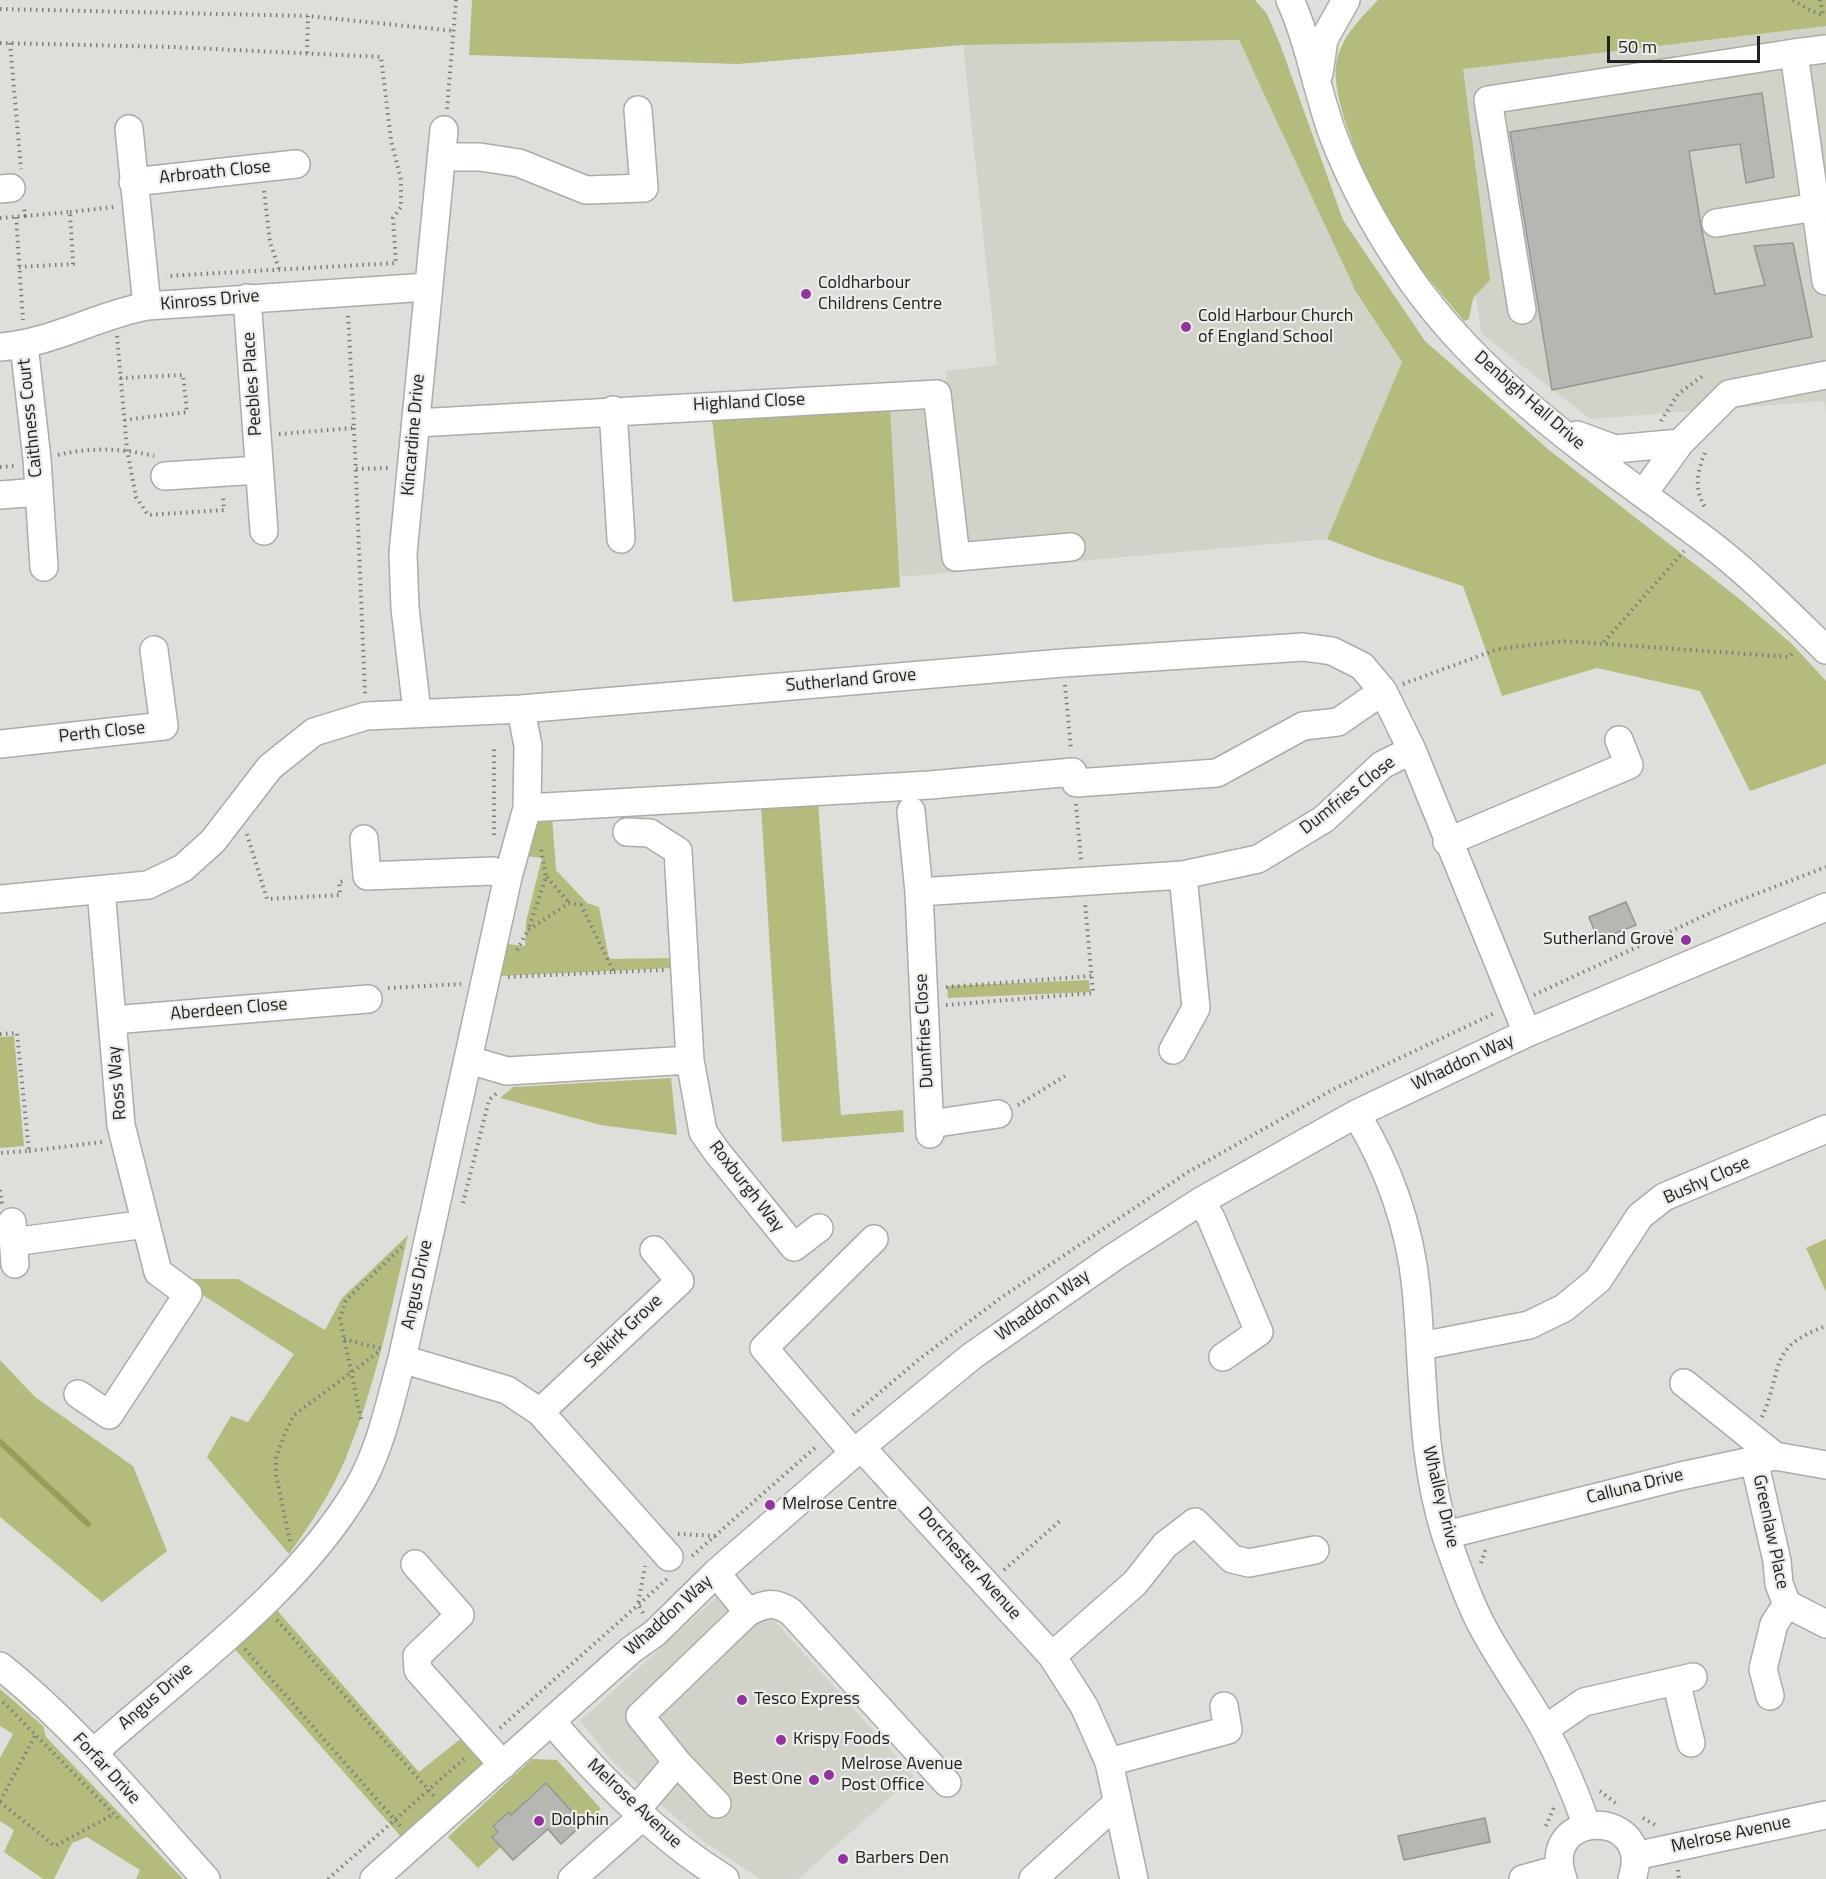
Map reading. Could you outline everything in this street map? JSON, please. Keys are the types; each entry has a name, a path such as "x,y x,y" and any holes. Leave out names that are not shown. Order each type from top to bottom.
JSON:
{"street":[{"name":"Denbigh Hall Drive","path":"1290,0 1301,24 1334,137 1363,202 1400,264 1447,325 1492,374 1553,427 1643,495 1705,526 1818,642"},
{"name":"Denbigh Hall Drive","path":"1317,83 1324,39 1340,6 1346,0"},
{"path":"1522,310 1488,100 1826,49"},
{"path":"1794,53 1820,214 1826,282"},
{"path":"441,157 480,157 519,163 585,189 644,188 638,110"},
{"name":"Arbroath Close","path":"129,129 147,306"},
{"name":"Kincardine Drive","path":"417,712 405,608 403,553 444,130"},
{"name":"Arbroath Close","path":"135,194 261,168 296,164"},
{"path":"1716,223 1820,214"},
{"name":"Kinross Drive","path":"12,346 115,312 147,306 427,287"},
{"name":"Peebles Place","path":"248,298 264,531"},
{"name":"Caithness Court","path":"12,346 39,492 44,567"},
{"path":"1643,495 1680,443 1729,394 1826,375"},
{"name":"Highland Close","path":"416,423 613,411 868,390 937,394 956,557 1071,547"},
{"path":"613,411 621,539"},
{"path":"1553,427 1615,448 1680,443"},
{"path":"165,477 259,470"},
{"name":"Caithness Court","path":"0,495 39,492"},
{"name":"Sutherland Grove","path":"0,899 148,885 183,868 213,841 270,767 314,732 366,716 521,709 1052,664 1303,647 1332,651 1397,686 1412,750 1447,842 1527,1033"},
{"name":"Perth Close","path":"0,744 164,726 162,697 154,650"},
{"path":"527,808 930,785 1073,772 1076,783 1217,773 1303,726 1338,722 1397,686"},
{"name":"Angus Drive","path":"93,1753 262,1604 319,1545 359,1486 381,1431 392,1354 469,1060 486,981 501,874 527,808 528,746 521,709"},
{"path":"1447,842 1629,765 1619,740"},
{"name":"Dumfries Close","path":"918,892 1183,875 1258,859 1324,819 1382,765 1412,750"},
{"name":"Dumfries Close","path":"911,811 918,892 930,1129 998,1114"},
{"name":"Roxburgh Way","path":"627,832 650,833 678,851 690,1060 703,1132 794,1247 819,1228"},
{"path":"364,839 367,876 501,874"},
{"path":"1173,1050 1196,1008 1183,875"},
{"name":"Ross Way","path":"78,1394 109,1415 188,1294 158,1272 121,1125 101,890"},
{"name":"Whaddon Way","path":"374,1879 631,1650 655,1633 716,1573 857,1450 972,1356 1114,1257 1201,1201 1356,1114 1527,1033 1826,907"},
{"name":"Aberdeen Close","path":"113,1020 352,992"},
{"path":"469,1060 507,1071 690,1060"},
{"name":"Whalley Drive","path":"1356,1114 1380,1153 1397,1198 1416,1285 1422,1400 1429,1467 1446,1535 1478,1617 1545,1729 1569,1778 1587,1826"},
{"name":"Bushy Close","path":"1420,1346 1529,1325 1564,1308 1598,1280 1640,1216 1664,1197 1826,1129"},
{"path":"1201,1201 1211,1218 1259,1332 1223,1357"},
{"path":"13,1243 146,1224"},
{"name":"Dorchester Avenue","path":"874,1239 764,1348 834,1431 857,1450 988,1584 1052,1656 1084,1706 1109,1762 1134,1879"},
{"name":"Selkirk Grove","path":"540,1412 680,1281 654,1250"},
{"path":"392,1354 507,1390 540,1412 669,1564"},
{"path":"1684,1383 1761,1451"},
{"name":"Calluna Drive","path":"1446,1535 1761,1451 1826,1465"},
{"name":"Greenlaw Place","path":"1761,1451 1779,1584 1787,1604"},
{"path":"1052,1656 1135,1583 1165,1545 1195,1522 1232,1559 1249,1563 1316,1550"},
{"path":"415,1564 459,1615 417,1656 418,1670 502,1765"},
{"path":"716,1573 748,1612"},
{"path":"717,1804 676,1762 640,1716 748,1612 766,1603 779,1604 791,1612 947,1783"},
{"path":"1770,1696 1763,1669 1774,1624 1787,1604 1826,1624"},
{"name":"Forfar Drive","path":"0,1666 29,1689 93,1753 206,1879"},
{"path":"1545,1729 1584,1702 1684,1678 1691,1743"},
{"path":"1109,1762 1228,1730 1224,1706"},
{"name":"Melrose Avenue","path":"551,1721 662,1834 725,1879"},
{"path":"572,1879 639,1813 676,1762"},
{"path":"1033,1879 1118,1803"},
{"name":"Melrose Avenue","path":"1634,1868 1826,1815"},
{"path":"1523,1879 1561,1874 1562,1847 1568,1838 1587,1826 1599,1824 1618,1830 1631,1844 1634,1868"}],"path":[{"path":"444,130 455,31 456,0"},
{"path":"1793,0 1811,11 1824,15"},
{"path":"1820,0 1825,21"},
{"path":"0,9 308,16 455,31"},
{"path":"308,16 308,53"},
{"path":"10,43 14,188 25,216"},
{"path":"261,168 270,242 279,269"},
{"path":"0,218 70,212 135,194"},
{"path":"19,267 73,264 70,212"},
{"path":"12,346 19,267 16,217"},
{"path":"115,312 127,449"},
{"path":"120,378 183,375 187,412 125,420"},
{"path":"1654,427 1678,394 1704,375"},
{"path":"354,428 366,716"},
{"path":"1603,642 1705,526 1698,490 1699,465 1706,451"},
{"path":"356,469 412,468"},
{"path":"1397,686 1498,648 1563,641 1603,642 1789,657 1818,642"},
{"path":"494,748 501,874"},
{"path":"240,807 267,899 340,895 339,882 367,876"},
{"path":"546,877 569,903"},
{"path":"614,972 685,968"},
{"path":"923,989 1091,976"},
{"path":"352,992 486,981"},
{"path":"1530,984 1534,995"},
{"path":"0,1035 17,1033 29,1151"},
{"path":"998,1114 1010,1110 1065,1076"},
{"path":"0,1153 125,1140"},
{"path":"365,1418 362,1425 340,1318 346,1300 409,1239"},
{"path":"1761,1451 1775,1368 1787,1347 1802,1335 1826,1326"},
{"path":"344,1340 392,1354"},
{"path":"292,1551 276,1475 276,1458 294,1415 351,1372 392,1354"},
{"path":"328,1879 638,1604 669,1564 834,1431"},
{"path":"988,1584 1061,1520"},
{"path":"646,1620 638,1604 646,1555 669,1564"},
{"path":"262,1604 448,1812"},
{"path":"230,1632 414,1843"},
{"path":"0,1699 122,1822"},
{"path":"36,1734 0,1801 55,1846 114,1814"},
{"path":"1545,1829 1557,1800"}],"shaded area":[{"path":"1826,17 1826,411 1824,401 1590,419 1481,333 1447,64"},
{"name":"Cold Harbour Church of England School","path":"1239,40 1356,292 1402,362 1327,539 900,577 889,401 946,397 946,371 997,365 963,45"},
{"path":"737,1579 914,1776 798,1879 760,1879 699,1838 613,1762 580,1721"}],"green space":[{"path":"472,0 1255,0 1267,14 1280,44 1343,220 1425,341 1549,450 1742,601 1793,645 1826,681 1826,764 1750,791 1700,691 1597,668 1502,696 1463,586 1327,539 1402,362 1356,292 1239,40 963,45 738,64 469,55"},
{"path":"1378,0 1826,0 1826,26 1463,69 1490,280 1473,298 1469,319 1464,321 1418,265 1394,230 1357,155 1339,101 1336,77 1340,50 1354,27"},
{"path":"890,407 900,587 733,602 712,419"},
{"path":"818,803 841,1115 903,1110 904,1132 782,1142 761,806"},
{"path":"535,815 552,816 556,870 587,903 599,907 609,959 673,958 673,968 498,976 507,944 525,946 526,922 542,858 526,856"},
{"path":"1089,980 1090,992 948,998 947,986"},
{"path":"14,1036 24,1146 0,1148 0,1037"},
{"path":"671,1078 677,1135 601,1125 500,1098 513,1087"},
{"path":"408,1235 381,1349 356,1433 327,1497 289,1554 207,1457 231,1416 248,1422 294,1354 178,1279 238,1279 325,1330 342,1298"},
{"path":"1826,1239 1826,1292 1806,1248"},
{"path":"0,1360 35,1397 133,1466 167,1551 102,1602 0,1517"},
{"path":"276,1609 419,1772 463,1737 488,1764 403,1839 233,1647"},
{"path":"0,1689 43,1726 46,1737 183,1879 136,1879 140,1870 87,1837 72,1843 54,1879 43,1879 4,1852 14,1830 0,1821 0,1758 13,1734 0,1726"},
{"path":"532,1759 557,1760 601,1809 583,1824 546,1784 525,1802 514,1818 509,1812 493,1826 497,1831 492,1837 501,1847 478,1868 448,1837"}],"building":[{"path":"1762,93 1774,177 1746,183 1740,144 1689,151 1701,226 1715,294 1765,285 1754,246 1793,243 1812,337 1552,390 1510,132"},
{"path":"1626,902 1636,925 1598,940 1589,917"},
{"name":"Dolphin","path":"546,1783 583,1824 561,1844 548,1829 513,1860 492,1837 498,1832 493,1826 509,1812 511,1815"},
{"path":"1485,1818 1490,1842 1404,1860 1398,1836"}],"waterway":[{"path":"0,1442 88,1524"}],"place":[{"name":"Coldharbour Childrens Centre","path":"806,294"},
{"name":"Cold Harbour Church of England School","path":"1186,327"},
{"name":"Sutherland Grove","path":"1686,940"},
{"name":"Melrose Centre","path":"770,1505"},
{"name":"Tesco Express","path":"742,1700"},
{"name":"Krispy Foods","path":"781,1740"},
{"name":"Melrose Avenue Post Office","path":"829,1775"},
{"name":"Best One","path":"814,1780"},
{"name":"Dolphin","path":"539,1821"},
{"name":"Barbers Den","path":"843,1859"}]}
